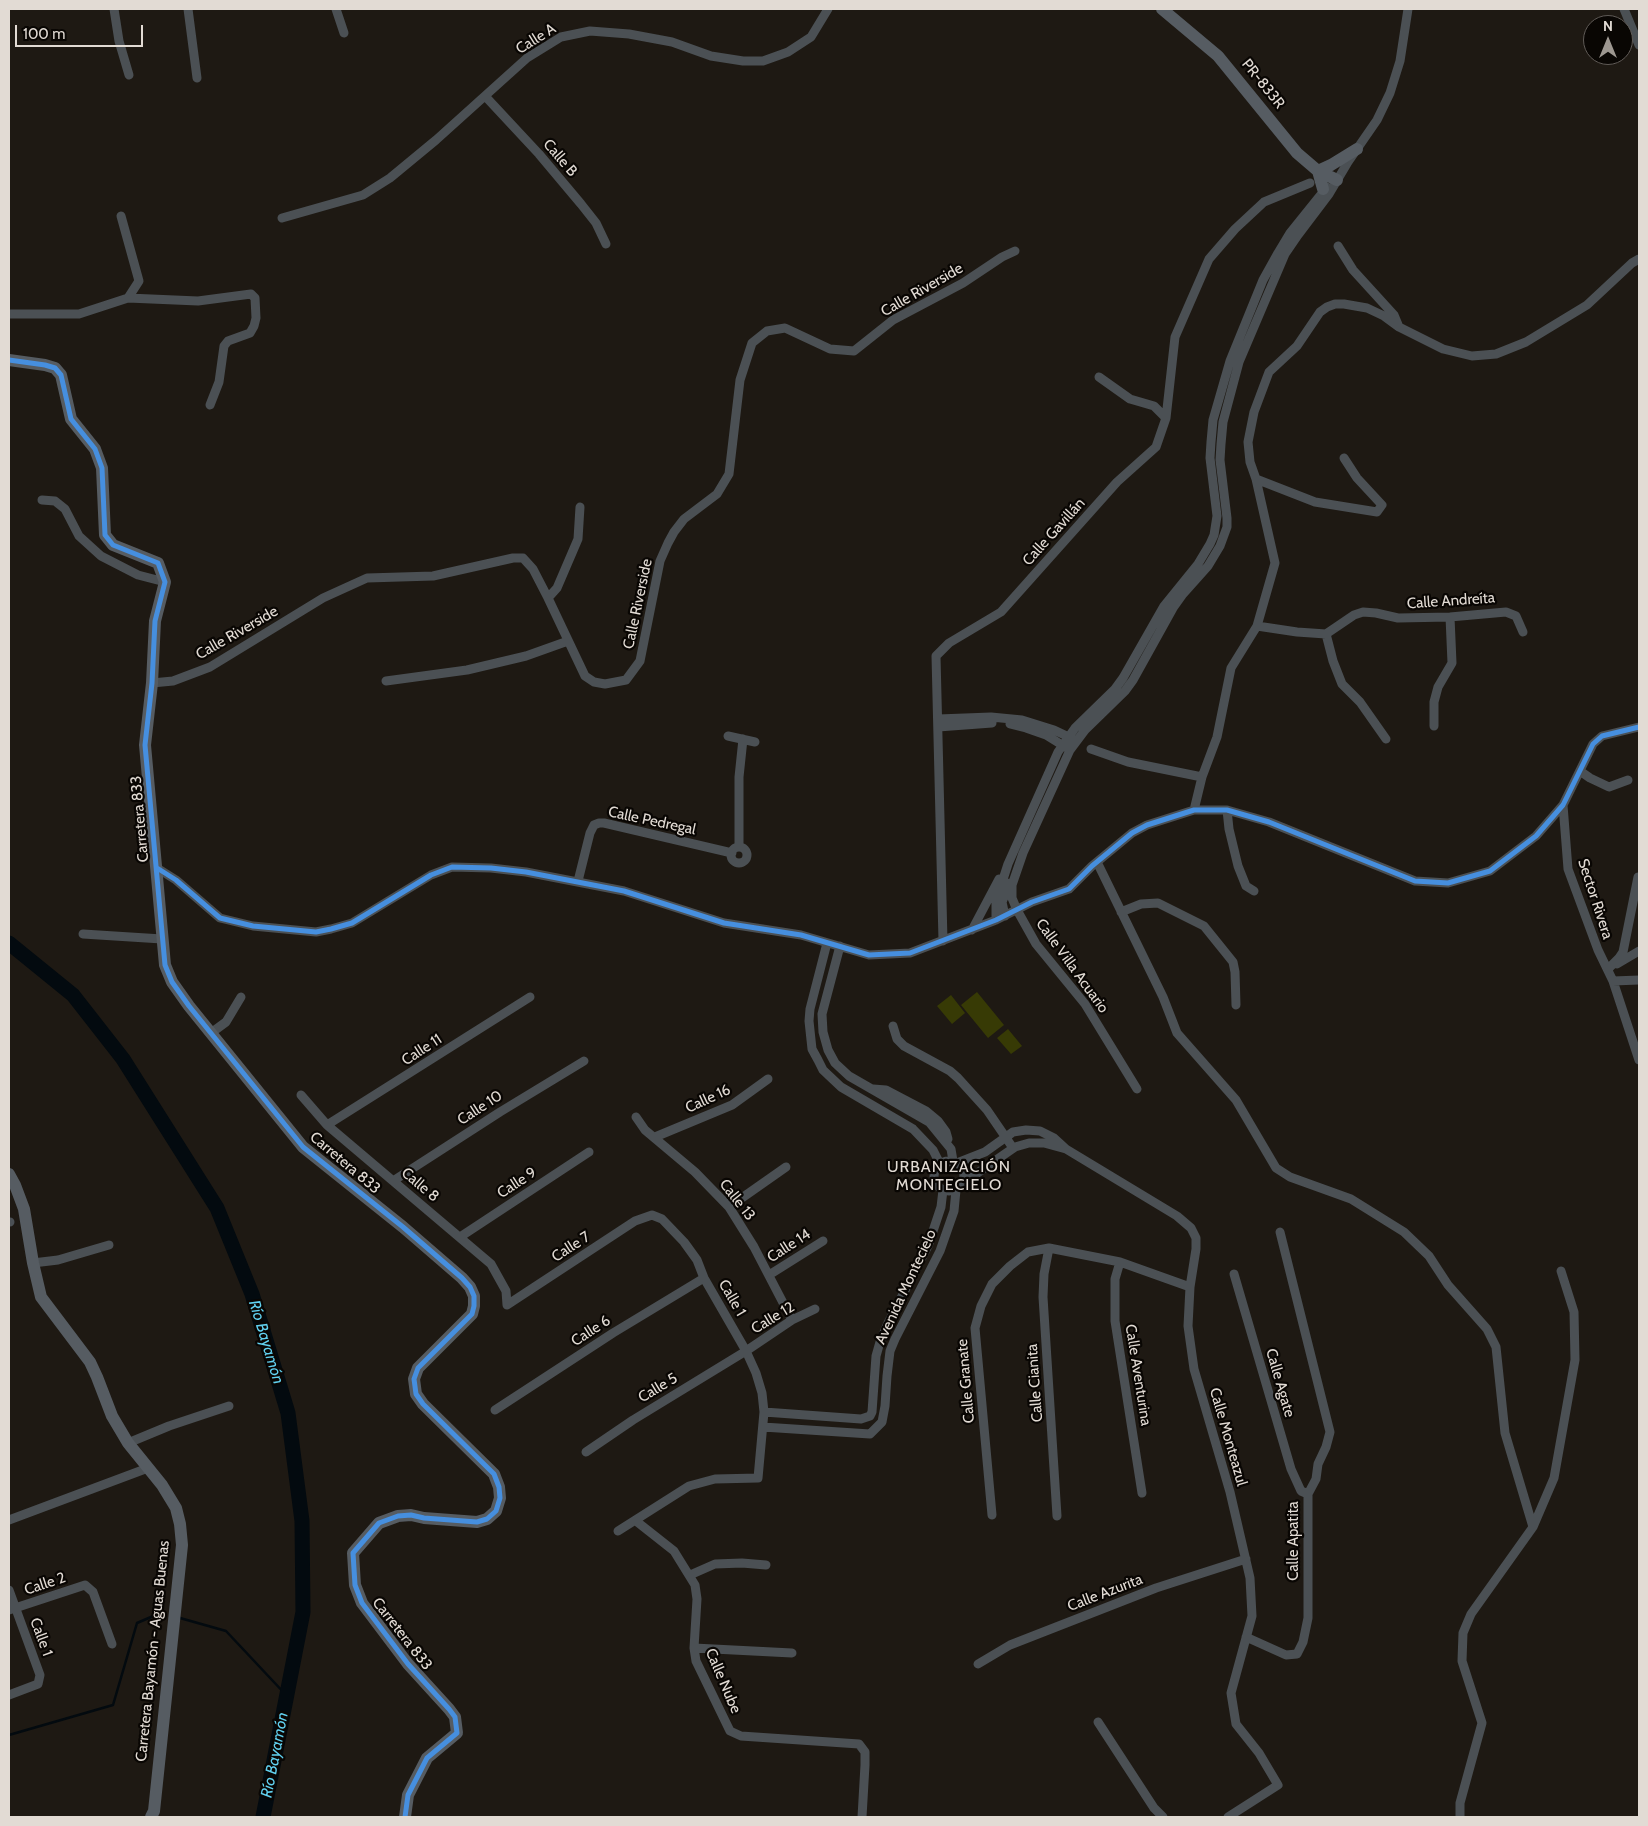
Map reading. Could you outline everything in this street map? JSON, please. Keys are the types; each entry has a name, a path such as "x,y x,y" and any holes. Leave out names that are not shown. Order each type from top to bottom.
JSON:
{"street":[{"path":"114,9 119,41 129,75"},
{"path":"188,9 197,78"},
{"path":"336,9 344,33"},
{"name":"Calle A","path":"282,218 363,195 390,178 528,58 561,37 590,31 629,34 672,42 711,56 762,62 788,52 811,37 828,9"},
{"name":"PR-833R","path":"1165,9 1218,56 1297,153 1318,171 1337,180"},
{"path":"1072,739 1125,691 1174,608 1208,566 1220,546 1227,527 1220,460 1223,422 1240,362 1285,254 1329,194 1377,120 1390,93 1400,61 1408,9"},
{"path":"1624,9 1639,45"},
{"name":"Calle B","path":"485,96 539,154 581,204 596,223 606,244"},
{"path":"1323,189 1318,171 1357,149"},
{"path":"972,930 1008,864 1066,748 1123,678 1164,606 1198,564 1210,544 1218,516 1210,458 1213,420 1230,361 1263,280 1290,233 1323,189 1337,180"},
{"name":"Calle Gavillán","path":"943,941 936,656 949,643 1001,612 1117,482 1156,447 1166,418 1175,338 1209,259 1235,229 1264,202 1310,183"},
{"path":"122,216 139,281 128,298"},
{"path":"1338,246 1353,270 1394,315 1399,327"},
{"name":"Calle Riverside","path":"152,683 173,681 210,667 323,598 367,578 433,576 513,558 523,558 533,569 585,676 594,682 605,684 626,680 640,661 660,561 674,532 684,519 717,494 730,474 740,380 752,343 767,331 785,328 830,349 854,351 893,320 963,283 1002,257 1016,251"},
{"path":"1194,810 1202,777 1217,737 1231,668 1257,626 1275,563 1256,479 1250,462 1248,442 1259,395 1269,372 1297,346 1320,312 1327,307 1344,304 1367,308 1384,316 1399,327 1443,349 1472,356 1496,354 1526,342 1587,305 1632,263 1639,259"},
{"path":"9,314 79,314 128,298 198,301 251,294 255,298 256,318 254,326 250,332 228,340 224,346 219,382 210,405"},
{"path":"9,360 56,368 61,375 71,419 95,449 102,468 105,535 113,545 158,563 165,582"},
{"path":"1099,377 1130,399 1154,406 1166,418"},
{"path":"1256,479 1315,502 1378,512 1382,505 1358,478 1344,458"},
{"path":"42,500 55,501 65,509 79,536 102,556 138,575 165,582"},
{"path":"548,598 556,588 578,539 580,507"},
{"name":"Carretera 833","path":"165,582 155,621 152,683 145,746 162,939 165,965 172,982 189,1006 304,1147 403,1227 462,1278 470,1287 474,1296 472,1314 418,1368 414,1380 416,1394 423,1404 494,1474 499,1487 500,1498 496,1511 487,1519 477,1522 424,1518 410,1515 398,1516 379,1523 354,1553 354,1585 362,1603 408,1664 454,1717 456,1733 427,1758 408,1795 405,1817"},
{"name":"Calle Andreíta","path":"1326,634 1354,615 1363,612 1398,618 1450,617 1506,612 1516,616 1523,632"},
{"path":"1434,726 1434,702 1438,687 1452,663 1450,617"},
{"path":"1257,626 1326,634 1333,661 1342,684 1360,702 1386,739"},
{"path":"386,681 467,670 526,656 568,641"},
{"path":"938,723 991,717 1022,720 1072,739"},
{"path":"938,723 1018,725 1046,735 1066,748"},
{"path":"157,868 176,880 220,918 253,926 316,932 352,923 431,875 452,867 499,869 578,881 624,891 724,924 801,935 869,955 910,953 972,930 1032,902 1068,889 1132,833 1147,825 1194,810 1227,810 1270,822 1415,881 1448,883 1490,871 1536,836 1563,805 1592,744 1602,736 1639,727"},
{"path":"728,736 755,742"},
{"name":"Calle Pedregal","path":"578,881 590,833 594,825 599,823 736,850 739,777 743,739"},
{"path":"1000,918 1004,895 1018,867 1066,748"},
{"path":"1091,749 1128,762 1202,777"},
{"path":"1580,771 1609,787 1628,780"},
{"name":"Sector Rivera","path":"1563,805 1568,869 1598,950 1608,969 1639,1060"},
{"path":"1227,810 1229,829 1242,879 1246,886 1254,891"},
{"path":"1097,862 1163,996 1177,1033 1236,1100 1276,1168 1290,1177 1351,1199 1404,1232 1429,1256 1448,1286 1487,1328 1496,1347 1506,1433 1533,1527"},
{"path":"1000,918 996,901 1008,864"},
{"path":"1017,910 1012,892 1018,867"},
{"name":"Sector Rivera","path":"1608,969 1623,952 1638,877"},
{"path":"1121,912 1141,904 1158,903 1204,926 1233,962 1236,972 1236,1004"},
{"name":"Calle Villa Acuario","path":"1017,910 1036,944 1086,1004 1137,1089"},
{"path":"83,934 162,939"},
{"path":"827,943 810,1009 809,1021 812,1049 823,1070 841,1088 913,1129 933,1150 940,1164"},
{"path":"840,946 822,1014 823,1032 828,1050 835,1063 849,1076 929,1122 951,1149 955,1162 964,1170 965,1174 960,1186 952,1191 943,1190 934,1180 934,1171 940,1164 949,1161 955,1162"},
{"path":"1608,969 1639,952"},
{"path":"1612,981 1639,980"},
{"path":"211,1033 226,1022 241,997"},
{"name":"Calle 11","path":"327,1125 530,997"},
{"path":"893,1026 898,1039 904,1046 950,1071 958,1078 987,1110 1013,1148"},
{"name":"Calle 10","path":"394,1181 500,1112 584,1061"},
{"name":"Calle 16","path":"655,1137 732,1106 768,1079"},
{"name":"Calle 8","path":"301,1095 327,1125 490,1264 506,1291 506,1305"},
{"name":"Calle 13","path":"636,1117 645,1130 696,1172 729,1207 769,1275 792,1320"},
{"name":"Calle Monteazul","path":"955,1162 985,1152 1013,1132 1026,1130 1040,1131 1054,1138 1066,1149 1177,1216 1190,1228 1196,1238 1190,1287 1188,1326 1194,1370 1230,1492 1250,1578 1252,1616 1231,1693 1236,1724 1259,1753 1278,1785 1228,1817"},
{"name":"Calle Monteazul","path":"960,1186 1013,1148 1029,1143 1044,1143 1066,1149"},
{"name":"Calle 9","path":"460,1237 589,1152"},
{"path":"729,1207 786,1167"},
{"name":"Carretera Bayamón - Aguas Buenas","path":"9,1174 15,1184 24,1209 32,1262 41,1297 90,1362 112,1416 128,1443 162,1486 176,1508 180,1524 182,1545 152,1817"},
{"name":"Avenida Montecielo","path":"762,1427 870,1434 882,1422 890,1351 940,1251 954,1211 960,1186"},
{"name":"Avenida Montecielo","path":"764,1412 861,1419 870,1416 872,1412 876,1356 880,1342 928,1246 941,1206 943,1190"},
{"name":"Calle 1","path":"636,1522 689,1486 714,1478 758,1478 764,1412 760,1386 746,1351 704,1278 697,1260 684,1242 662,1219 652,1215"},
{"name":"Calle 7","path":"506,1305 635,1221 652,1215"},
{"name":"Calle Apatita","path":"1246,1637 1286,1655 1297,1654 1303,1642 1308,1618 1308,1494 1316,1479 1318,1464 1326,1447 1330,1432 1280,1232"},
{"name":"Calle 14","path":"769,1275 823,1241"},
{"path":"32,1262 58,1260 109,1245"},
{"name":"Calle Granate","path":"992,1515 975,1328 981,1306 992,1284 1028,1252 1050,1248 1120,1262 1190,1287"},
{"name":"Calle Cianita","path":"1050,1248 1044,1274 1043,1297 1057,1516"},
{"name":"Calle Aventurina","path":"1120,1262 1115,1279 1115,1321 1142,1493"},
{"path":"1460,1817 1460,1803 1482,1723 1462,1661 1463,1633 1471,1614 1533,1527 1554,1478 1575,1360 1574,1312 1560,1271"},
{"name":"Calle Agate","path":"1234,1274 1291,1469 1301,1491 1308,1494"},
{"name":"Calle 6","path":"494,1410 613,1333 704,1278"},
{"name":"Calle 12","path":"746,1351 792,1320 815,1309"},
{"name":"Calle 5","path":"586,1452 633,1420 746,1351"},
{"path":"128,1443 169,1426 229,1406"},
{"path":"9,1520 148,1468"},
{"path":"618,1531 636,1522"},
{"name":"Calle Nube","path":"636,1522 674,1551 695,1585 694,1648 696,1660 730,1732 741,1736 859,1744 865,1752 862,1817"},
{"name":"Calle Azurita","path":"978,1664 1010,1645 1138,1595 1246,1560"},
{"path":"690,1575 715,1564 742,1563 766,1565"},
{"name":"Calle 2","path":"12,1609 85,1585 93,1592 112,1644"},
{"name":"Calle 1","path":"9,1590 12,1609 40,1675 38,1684 9,1695"},
{"path":"694,1648 792,1653"},
{"path":"1098,1722 1154,1808 1163,1817"}],"shaded area":[{"path":"977,992 1004,1025 988,1038 961,1005"},
{"path":"951,995 965,1013 952,1024 937,1006"},
{"path":"1008,1029 1022,1046 1011,1054 997,1038"}],"waterway":[{"name":"Río Bayamón","path":"9,943 73,995 123,1059 217,1208 252,1294 288,1413 302,1521 303,1612 263,1817"},
{"path":"9,1735 113,1705 137,1623 158,1614"},
{"path":"180,1618 226,1631 287,1696"}],"cycle path":[{"path":"9,360 45,365 55,368 61,375 71,419 95,449 102,468 105,535 113,545 158,563 165,582 155,621 152,683 145,745 165,965 172,982 189,1006 303,1147 403,1227 462,1278 470,1287 474,1296 472,1314 418,1368 414,1379 416,1394 423,1404 494,1474 499,1487 500,1498 496,1511 487,1519 477,1522 424,1518 411,1515 398,1516 379,1523 353,1553 355,1585 362,1603 408,1664 455,1717 457,1733 427,1758 408,1795 405,1817"},
{"path":"157,868 176,880 220,918 253,926 316,932 331,929 352,923 431,875 452,867 491,868 526,872 624,891 724,923 801,935 869,955 910,953 996,920 1032,902 1069,889 1092,866 1132,833 1147,825 1194,810 1227,810 1269,822 1415,881 1448,883 1490,871 1536,836 1563,805 1593,744 1602,736 1639,727"}],"district":[{"name":"URBANIZACIÓN MONTECIELO","path":"949,1176"}]}
